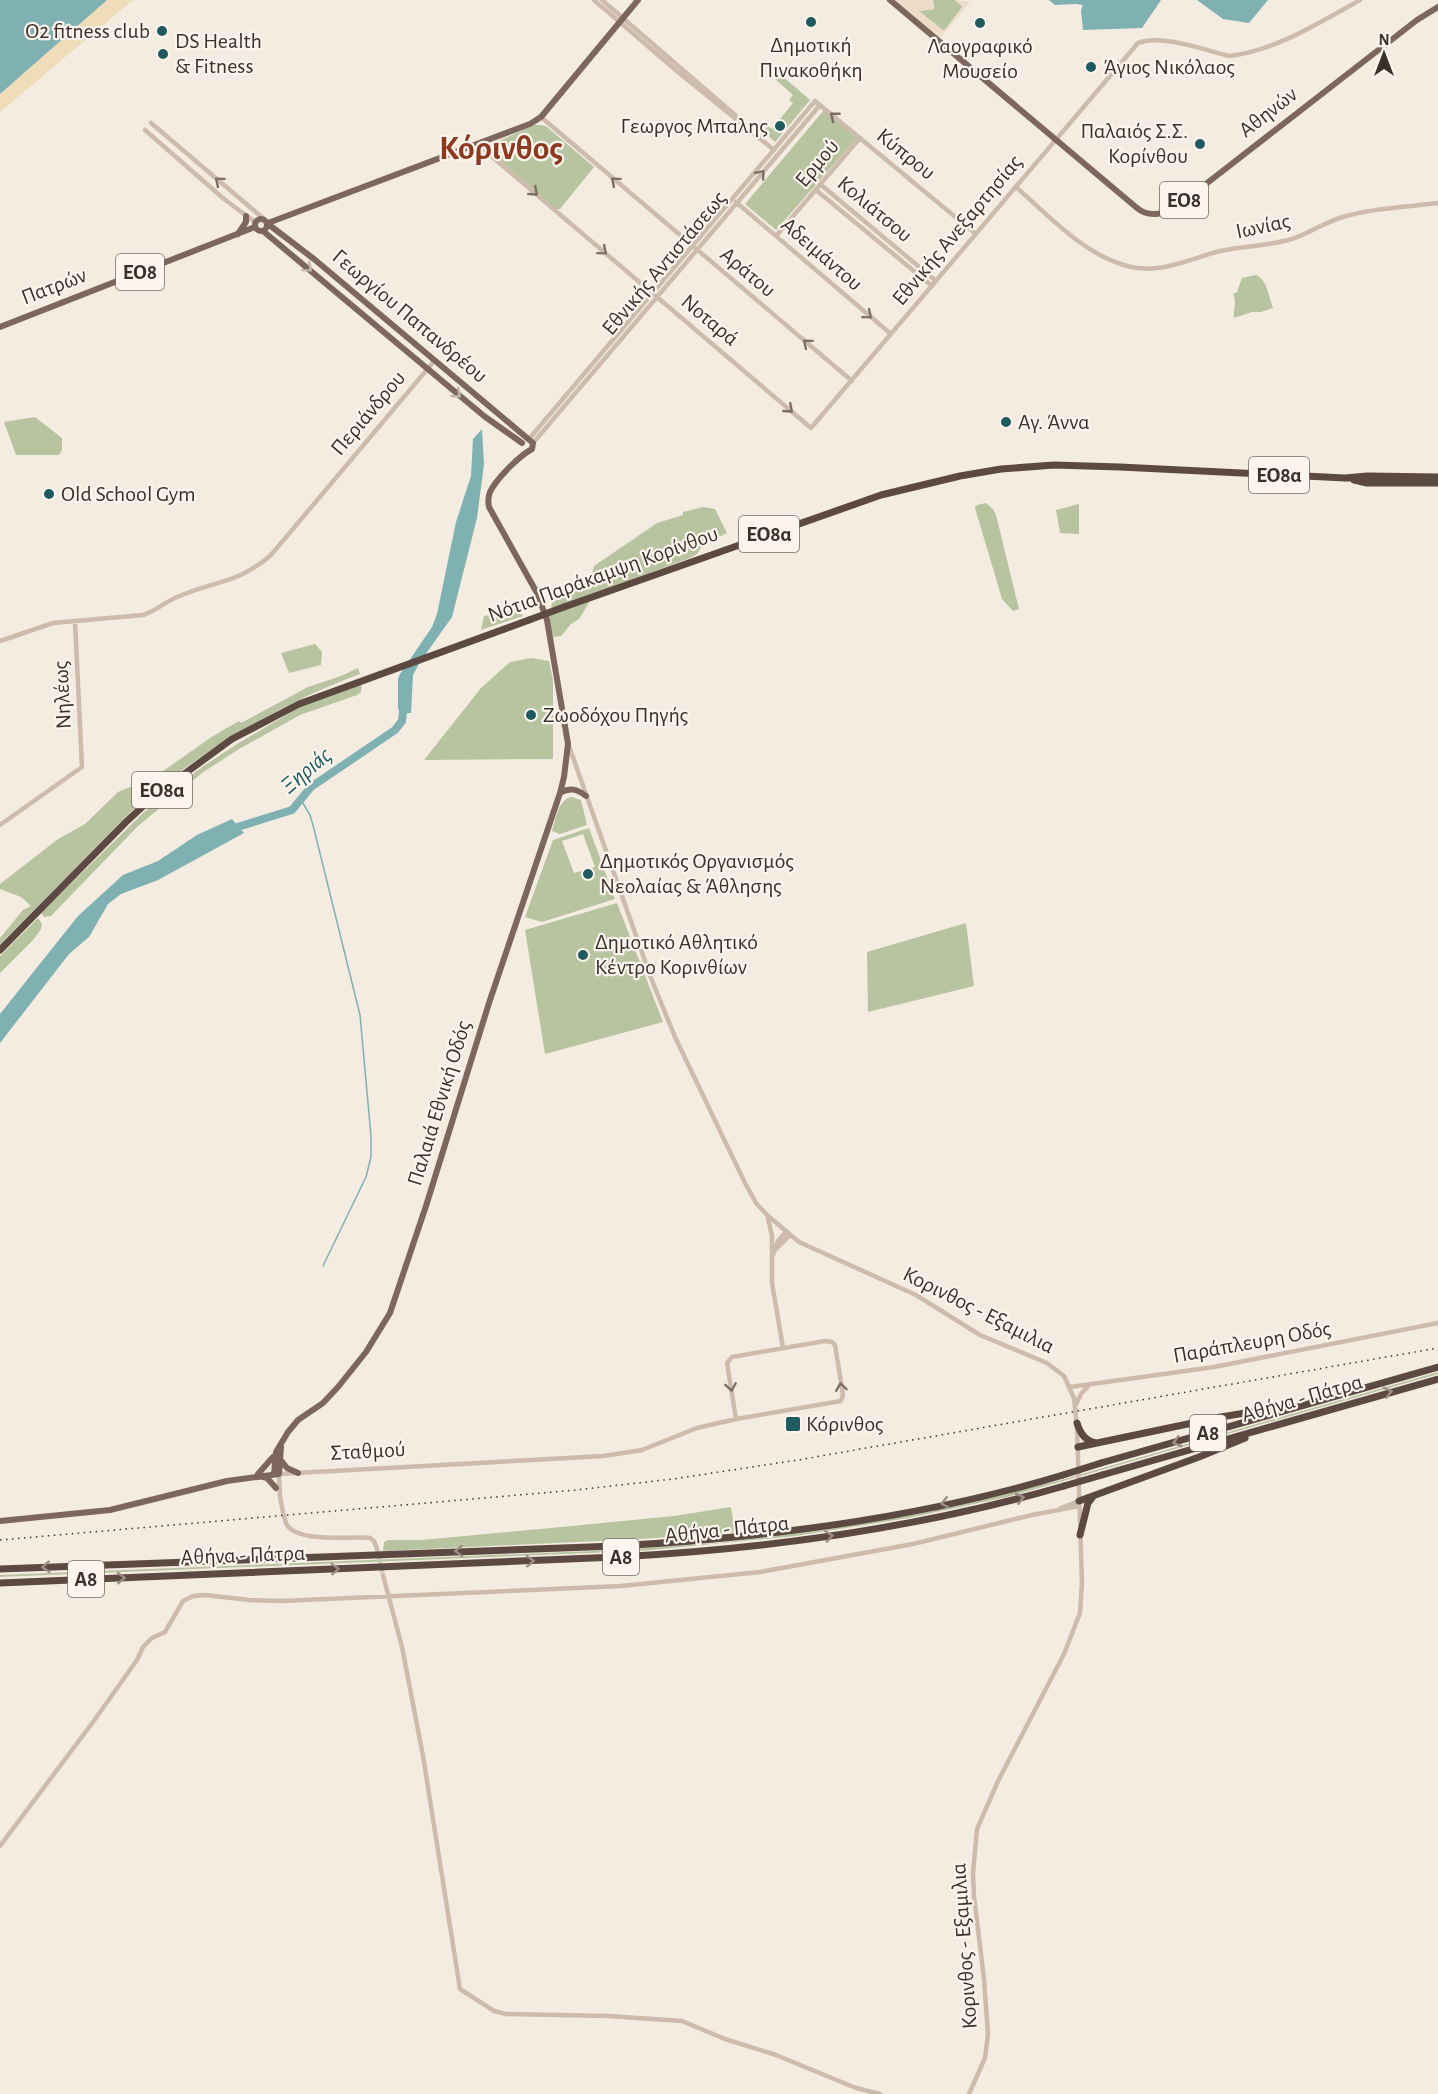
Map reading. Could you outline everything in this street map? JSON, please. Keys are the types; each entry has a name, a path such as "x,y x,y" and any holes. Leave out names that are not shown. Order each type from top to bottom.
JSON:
{"highway":[{"name":"Νότια Παράκαμψη Κορίνθου","path":"0,950 126,822 170,783 232,739 261,723 299,704 389,669 881,495 923,484 1001,469 1054,465 1346,478 1438,477"},
{"name":"Νότια Παράκαμψη Κορίνθου","path":"1346,478 1367,483 1438,483"},
{"name":"Αθήνα - Πάτρα","path":"0,1569 616,1546 817,1527 895,1514 994,1493 1438,1367"},
{"name":"Αθήνα - Πάτρα","path":"0,1583 617,1557 719,1550 808,1539 986,1506 1064,1486 1438,1379"},
{"path":"1078,1448 1221,1417 1314,1401"},
{"path":"1077,1423 1086,1440 1099,1443"},
{"path":"1079,1503 1199,1457 1271,1426"},
{"path":"1080,1534 1088,1503 1096,1496"}],"main road":[{"name":"ΕΟ8","path":"254,224 258,219 267,222 515,130 541,117 638,0"},
{"name":"ΕΟ8","path":"890,0 1056,140"},
{"name":"Αθηνών","path":"1056,140 1142,212 1161,213 1175,207 1376,51 1438,7"},
{"path":"236,235 246,223 246,216"},
{"path":"263,231 267,228 267,222"},
{"name":"Γεωργίου Παπανδρέου","path":"267,222 435,360 527,444"},
{"name":"Γεωργίου Παπανδρέου","path":"254,224 484,416 527,444"},
{"name":"Πατρών","path":"0,327 236,235 254,224"},
{"name":"Παλαιά Εθνική Οδός","path":"277,1474 278,1455 284,1438 298,1420 323,1403 338,1387 366,1352 390,1313 489,1003 560,793 567,763 568,744 545,614 537,593 489,507 490,492 516,462 527,444"},
{"path":"560,793 566,789 573,789 586,796"},
{"path":"256,1476 278,1455 287,1468 298,1473"},
{"name":"Σταθμού","path":"0,1521 110,1510 212,1484 277,1474"},
{"path":"256,1476 267,1479 276,1488"}],"street":[{"path":"594,0 621,20"},
{"path":"602,0 678,72 778,154"},
{"name":"Εθνικής Ανεξαρτησίας","path":"811,428 1138,43 1152,40 1162,41 1229,56 1247,53 1280,41 1360,0"},
{"name":"Κύπρου","path":"815,101 976,234"},
{"name":"Εθνικής Αντιστάσεως","path":"527,444 694,248 732,198 815,101"},
{"name":"Εθνικής Αντιστάσεως","path":"694,248 737,203 820,105"},
{"name":"Αράτου","path":"541,117 852,381"},
{"name":"Γεωργίου Παπανδρέου","path":"151,123 267,222"},
{"path":"145,130 254,224 258,213"},
{"name":"Ερμού","path":"776,236 860,138"},
{"name":"Νοταρά","path":"476,144 811,428"},
{"name":"Κολιάτσου","path":"820,184 936,281"},
{"name":"Ιωνίας","path":"1016,187 1095,253 1127,266 1139,268 1162,267 1220,252 1292,238 1351,215 1438,203"},
{"name":"Κολιάτσου","path":"816,190 932,286"},
{"name":"Αδειμάντου","path":"732,198 891,334"},
{"name":"Περιάνδρου","path":"0,641 43,624 149,613 179,596 230,581 257,568 271,555 435,360"},
{"name":"Νηλέως","path":"0,825 82,767 75,621"},
{"name":"Κορινθος - Εξαμιλια","path":"568,744 675,1037 756,1203 788,1233 815,1250 916,1295 980,1335 1047,1363 1064,1376 1070,1387 1075,1406 1078,1448 1082,1583 1078,1620 1064,1654 994,1789 977,1828 974,1896 988,2034 985,2058 969,2094"},
{"path":"736,1419 727,1364 729,1360 732,1357 783,1348 772,1283 772,1230 767,1215"},
{"path":"771,1261 776,1249 788,1233"},
{"name":"Παράπλευρη Οδός","path":"1070,1387 1221,1365 1438,1323"},
{"name":"Σταθμού","path":"277,1474 604,1456 642,1450 697,1428 842,1401 843,1395 834,1344 825,1341 783,1348"},
{"path":"1075,1406 1081,1394 1090,1384"},
{"path":"277,1474 276,1488 280,1497"},
{"path":"277,1474 286,1524 295,1532 311,1536 370,1538 377,1549"},
{"path":"0,1846 93,1722 137,1660 143,1647 152,1638 165,1632 178,1606 193,1596 205,1595 264,1601 388,1596 621,1586 760,1572 913,1544 1079,1503"},
{"path":"383,1575 402,1647 425,1766 460,1989 494,2011 506,2014 608,2016 682,2021 725,2039 776,2055 856,2088 880,2094"}],"green space":[{"path":"933,0 955,0 963,6 944,31 918,11 934,9"},
{"path":"780,74 810,100 775,142 763,131 768,126 772,129 793,103 789,100 793,95 775,79"},
{"path":"824,110 857,138 776,230 745,204"},
{"path":"535,125 547,127 594,167 560,209 555,209 496,157 496,142"},
{"path":"1256,275 1263,280 1273,308 1234,318 1233,294 1237,292 1242,278"},
{"path":"35,417 62,438 62,450 59,455 16,455 4,422"},
{"path":"986,503 996,515 1019,609 1013,611 1002,599 975,508 977,505"},
{"path":"1079,504 1079,534 1060,533 1056,510"},
{"path":"703,507 715,509 727,533 703,545 697,554 690,558 595,593 579,619 571,624 561,636 553,637 549,617 552,603 592,574 594,566 657,523 683,515 683,512"},
{"path":"518,610 523,616 481,630 484,616"},
{"path":"315,644 322,652 321,665 289,673 281,653"},
{"path":"531,658 549,661 553,680 553,759 424,760 481,688 510,662"},
{"path":"358,668 360,674 282,708 257,722 208,752 162,785 126,816 0,944 0,938 23,910 31,906 21,897 0,889 0,884 58,839 85,824 118,792 156,776 213,736 239,721 241,723 308,687"},
{"path":"362,682 361,692 357,695 300,715 239,749 202,773 137,827 51,916 44,917 41,913 143,813 202,767 305,704"},
{"path":"572,797 581,800 587,825 560,834 552,831 561,805"},
{"name":"Δημοτικός Οργανισμός Νεολαίας & Άθλησης","path":"589,828 615,899 542,922 525,917 553,840","holes":["583,834 595,867 574,873 562,841"]},
{"name":"Δημοτικό Αθλητικό Κέντρο Κορινθίων","path":"617,903 663,1022 545,1054 525,930"},
{"path":"38,918 42,924 41,929 0,973 0,956"},
{"path":"966,923 974,986 868,1012 867,952"},
{"path":"1438,1372 1438,1374 1007,1497 908,1518 796,1536 640,1551 0,1577 0,1575 617,1550 718,1543 818,1531 984,1500"},
{"path":"731,1507 735,1532 640,1539 383,1551 384,1542 388,1540 422,1540 551,1528 674,1516"}],"sand":[{"path":"107,0 133,0 0,112 0,94"}],"shaded area":[{"path":"895,0 933,0 934,9 919,11 944,31 963,7 955,0 970,2 940,38"}],"water":[{"path":"0,0 107,0 0,94"},
{"path":"1049,0 1161,0 1142,28 1083,30 1081,10 1083,5 1055,5"},
{"path":"1197,0 1268,0 1249,23 1223,19"},
{"path":"482,429 484,464 477,518 452,617 413,675 411,713 403,713 398,709 398,679 432,627 437,614 456,522 471,476 473,439"},
{"path":"232,819 244,833 158,880 121,894 108,904 89,937 69,954 0,1043 0,1014 78,916 123,875 158,861 197,835"}],"waterway":[{"name":"Ξηριάς","path":"228,830 292,810 311,787 395,730 402,721 404,703"},
{"path":"300,798 313,825 360,1015 371,1136 371,1157 366,1177 323,1266"}],"tunnel":[{"path":"377,1549 383,1575"}],"railway":[{"path":"0,1540 576,1490 673,1479 798,1460 1438,1348"}],"place":[{"name":"Δημοτική Πινακοθήκη","path":"811,22"},
{"name":"Λαογραφικό Μουσείο","path":"980,23"},
{"name":"O2 fitness club","path":"162,31"},
{"name":"DS Health & Fitness","path":"163,54"},
{"name":"Άγιος Νικόλαος","path":"1091,67"},
{"name":"Γεωργος Μπαλης","path":"780,126"},
{"name":"Παλαιός Σ.Σ. Κορίνθου","path":"1200,144"},
{"name":"Αγ. Άννα","path":"1006,422"},
{"name":"Old School Gym","path":"49,494"},
{"name":"Ζωοδόχου Πηγής","path":"531,715"},
{"name":"Δημοτικός Οργανισμός Νεολαίας & Άθλησης","path":"588,874"},
{"name":"Δημοτικό Αθλητικό Κέντρο Κορινθίων","path":"583,955"},
{"name":"Κόρινθος","path":"793,1424"}],"district":[{"name":"Κόρινθος","path":"501,149"}]}
